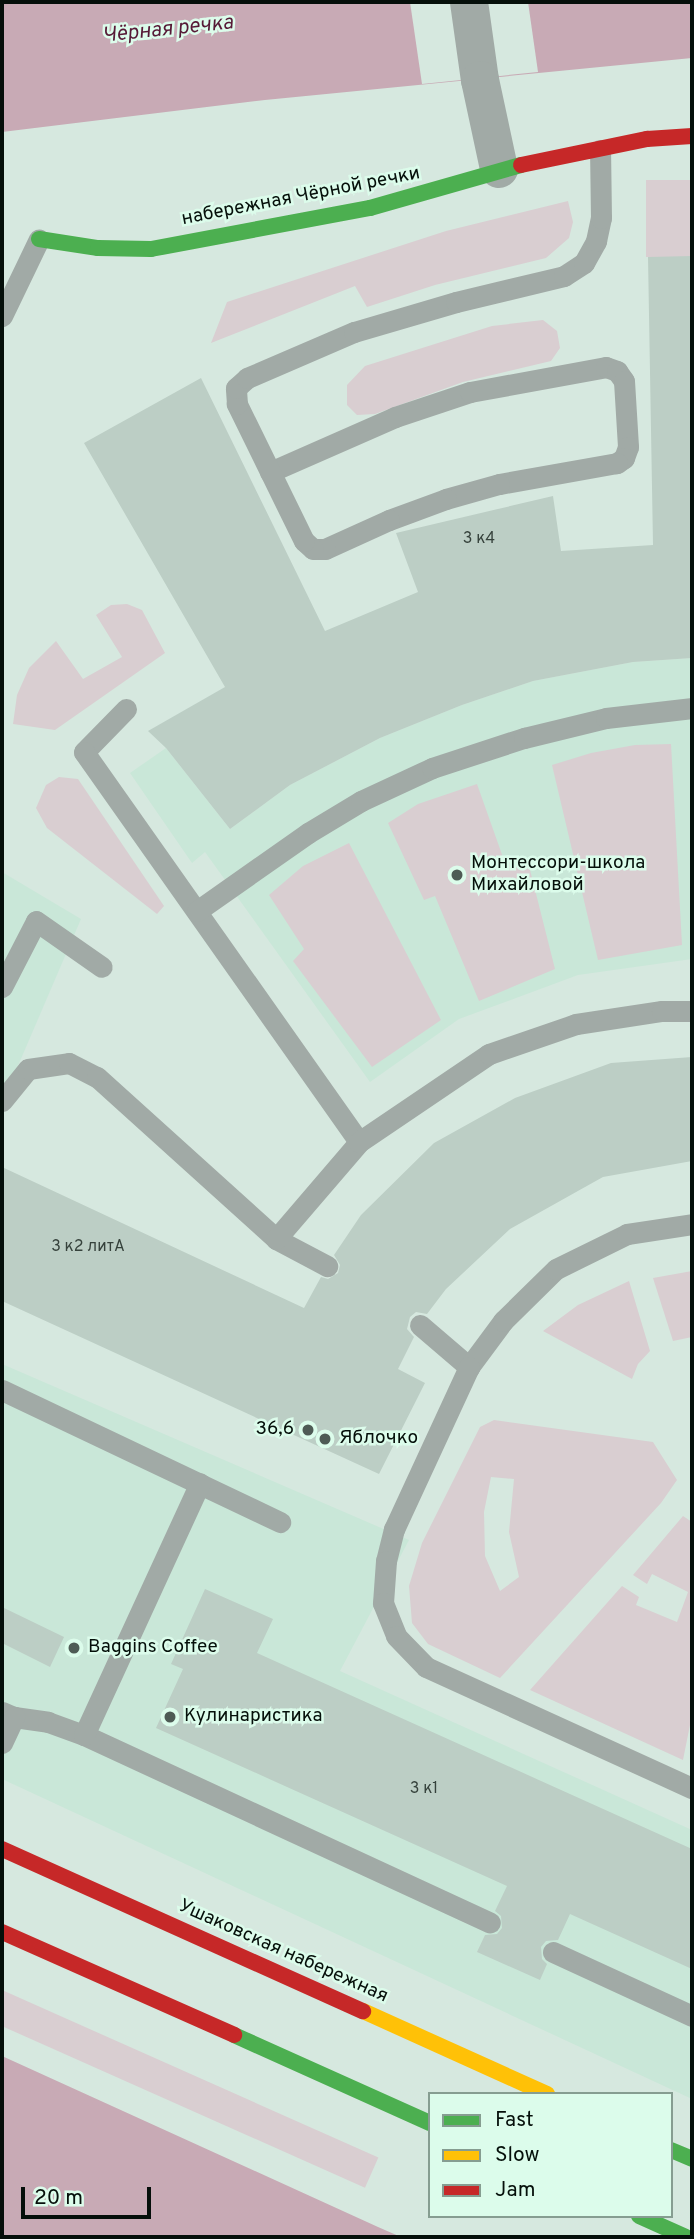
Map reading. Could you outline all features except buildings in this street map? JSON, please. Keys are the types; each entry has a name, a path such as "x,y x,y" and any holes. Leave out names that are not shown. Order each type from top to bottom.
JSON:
{"main road":[{"name":"набережная Чёрной речки","path":"39,239 99,248 151,249 370,208 423,195 499,169 647,139 692,136"},
{"name":"Ушаковская набережная","path":"2,1849 543,2092"},
{"path":"2,1932 428,2122"},
{"path":"673,2151 692,2159"},
{"path":"643,2218 686,2237"}],"street":[{"path":"469,2 480,80 499,169"}],"lane":[{"path":"270,472 394,417 470,392 606,367 617,371 624,381 628,447 624,458 617,463 499,484 446,499 389,520 325,549 313,550 304,541 270,472 237,404 236,388 247,377 354,332 456,302 564,276 584,263 596,241 601,218 600,150"},
{"path":"2,316 39,239"},
{"path":"197,911 361,801 432,768 524,738 606,718 692,708"},
{"path":"126,709 84,752 359,1142"},
{"path":"2,987 36,921 102,967"},
{"path":"276,1239 359,1142 489,1054 576,1024 662,1011 692,1011"},
{"path":"2,1101 28,1069 69,1063 97,1077 276,1239 327,1266"},
{"path":"692,1224 627,1234 556,1269 503,1321 469,1367 394,1529 386,1560 383,1603 396,1636 426,1667 692,1788"},
{"path":"419,1325 469,1367"},
{"path":"2,1390 280,1522"},
{"path":"84,1735 200,1483"},
{"path":"2,1743 8,1715 48,1722 84,1735 490,1923"},
{"path":"553,1952 692,2016"}],"shaded area":[{"path":"646,180 692,180 692,257 646,257"},
{"path":"568,201 573,222 569,238 546,258 435,285 367,307 355,286 211,343 227,302 446,231"},
{"path":"543,320 557,331 560,348 551,361 463,382 375,414 357,415 347,405 347,385 365,366 492,326"},
{"path":"127,604 142,610 165,653 55,730 13,724 17,695 29,668 56,641 83,679 122,657 96,615 111,605"},
{"name":"Монтессори-школа Михайловой","path":"692,658 692,959 578,975 459,1019 370,1082 205,852 192,863 130,773 166,748 230,829 290,785 380,738 462,705 533,681 633,662"},
{"path":"671,744 682,945 598,960 552,765 591,753 635,745"},
{"path":"59,777 78,779 164,906 157,914 47,828 36,808 46,785"},
{"path":"477,784 505,863 527,858 555,969 479,1001 435,896 424,900 388,823 418,804"},
{"path":"349,843 441,1020 372,1067 293,961 304,949 269,895 303,866"},
{"path":"2,872 81,919 2,1103"},
{"path":"692,1271 692,1337 673,1341 653,1278"},
{"path":"629,1281 650,1351 638,1364 632,1379 543,1331 578,1305"},
{"path":"2,1364 409,1540 340,1671 692,1830 692,2099 2,1779"},
{"path":"494,1420 653,1442 677,1480 661,1503 500,1678 428,1644 412,1623 409,1586 422,1543 480,1427","holes":["491,1477 514,1479 509,1532 519,1577 500,1591 485,1556 484,1512"]},
{"path":"683,1516 692,1522 692,1715 683,1760 530,1690 622,1586 639,1597 636,1605 677,1622 688,1592 652,1574 647,1584 633,1575"},
{"path":"2,1990 378,2158 365,2188 2,2026"}],"water":[{"name":"Чёрная речка","path":"2,2 692,2 692,58 265,100 2,132"},
{"path":"2,2056 378,2227 401,2237 2,2237"}],"pier":[{"path":"410,2 528,2 538,72 422,84"}],"traffic: fast":[{"path":"39,239 98,248 151,249 370,208 521,165"},
{"path":"234,2035 428,2122"},
{"path":"673,2151 692,2159"},
{"path":"643,2218 686,2237"}],"traffic: slow":[{"path":"363,2011 543,2092"}],"traffic: jam":[{"path":"521,165 647,139 692,136"},
{"path":"2,1849 363,2011"},
{"path":"2,1932 234,2035"}],"place":[{"name":"Монтессори-школа Михайловой","path":"457,875"},
{"name":"36,6","path":"308,1430"},
{"name":"Яблочко","path":"325,1439"},
{"name":"Baggins Coffee","path":"74,1648"},
{"name":"Кулинаристика","path":"170,1717"}]}
